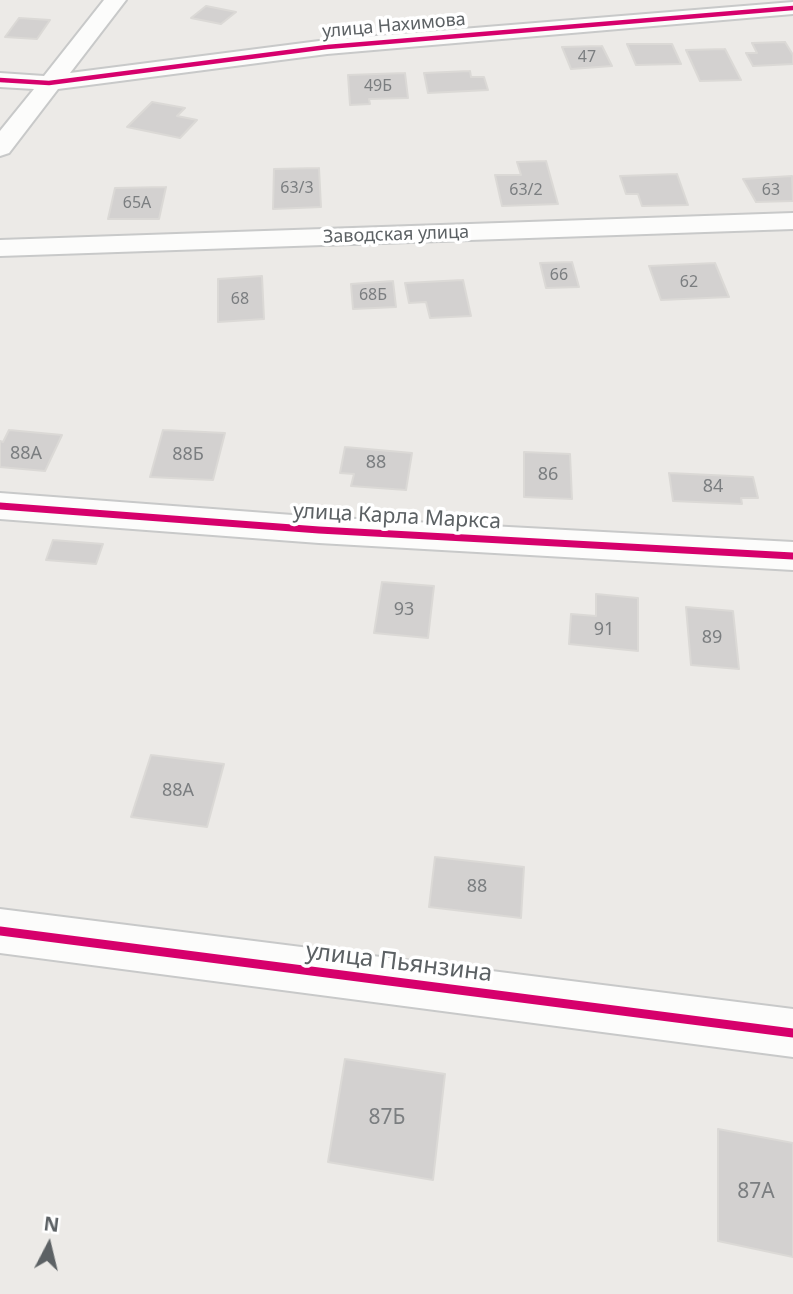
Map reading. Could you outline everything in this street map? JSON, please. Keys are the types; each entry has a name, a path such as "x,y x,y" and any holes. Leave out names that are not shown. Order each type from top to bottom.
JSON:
{"street":[{"path":"0,148 115,0"},
{"name":"улица Нахимова","path":"0,79 49,83 327,47 793,8"},
{"name":"Заводская улица","path":"0,248 793,221"},
{"name":"улица Карла Маркса","path":"0,506 320,530 793,556"},
{"name":"улица Пьянзина","path":"0,931 793,1033"}],"building":[{"path":"206,6 236,12 221,24 191,18"},
{"path":"19,18 50,20 37,39 5,37"},
{"path":"785,42 793,55 793,64 753,66 746,53 757,53 752,43"},
{"path":"627,44 672,44 681,64 636,65"},
{"path":"602,46 612,66 571,69 562,47"},
{"path":"725,49 741,80 700,81 686,50"},
{"path":"470,71 471,77 484,77 488,90 428,93 424,73"},
{"path":"405,73 408,98 369,99 370,104 350,105 348,75"},
{"path":"152,102 185,108 177,116 197,120 180,138 127,127"},
{"path":"546,161 558,204 502,206 495,175 521,175 517,162"},
{"path":"319,168 321,207 273,209 274,169"},
{"path":"677,174 688,205 642,206 638,194 626,194 620,176"},
{"path":"792,176 793,201 756,202 743,179"},
{"path":"166,187 159,219 108,219 115,188"},
{"path":"572,262 579,287 546,288 540,263"},
{"path":"715,263 729,297 661,300 649,266"},
{"path":"262,276 264,319 218,322 218,279"},
{"path":"463,280 471,316 430,318 426,302 409,303 405,283"},
{"path":"393,281 396,307 353,309 351,284"},
{"path":"9,430 62,435 45,471 0,467 0,441 3,442"},
{"path":"163,430 225,433 213,480 150,477"},
{"path":"345,447 412,453 406,490 351,486 354,474 340,473"},
{"path":"524,452 570,454 572,499 524,497"},
{"path":"669,473 753,477 758,498 741,498 742,504 673,501"},
{"path":"53,540 103,544 96,564 46,560"},
{"path":"382,582 434,586 428,638 374,633"},
{"path":"596,594 638,598 638,651 569,644 571,614 596,616"},
{"path":"686,607 733,611 739,669 691,665"},
{"path":"151,755 224,764 207,827 131,817"},
{"path":"435,857 524,867 521,918 429,907"},
{"path":"345,1059 445,1074 433,1180 328,1162"},
{"path":"718,1129 793,1143 793,1257 718,1241"}],"cycle path":[{"path":"0,80 49,83 327,47 793,8"},
{"path":"0,506 319,530 793,556"},
{"path":"0,931 793,1033"}]}
